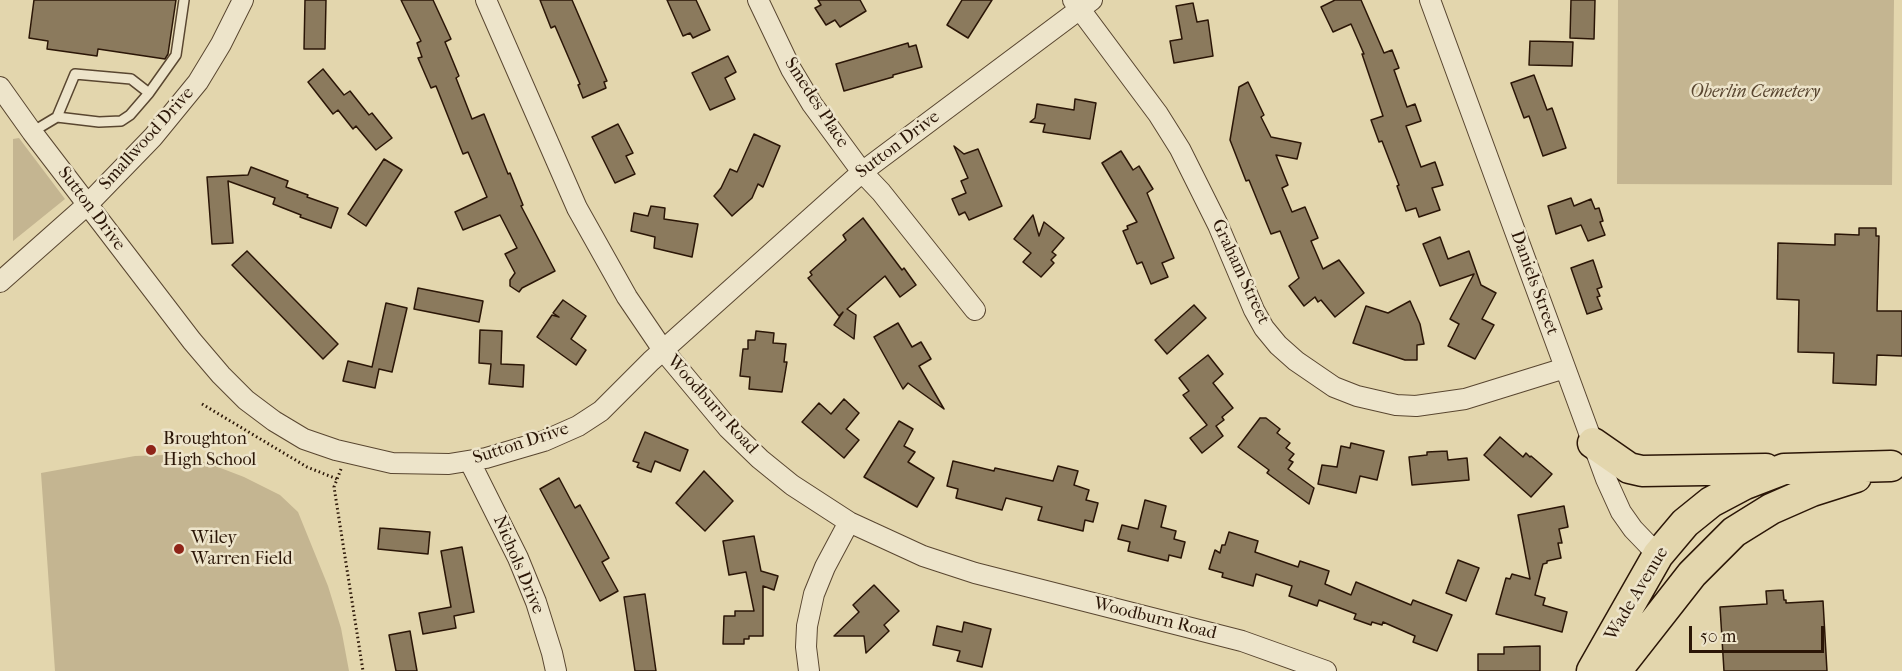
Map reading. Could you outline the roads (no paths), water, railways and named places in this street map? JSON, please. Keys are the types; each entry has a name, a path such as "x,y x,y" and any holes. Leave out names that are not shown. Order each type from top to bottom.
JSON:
{"main road":[{"path":"1593,443 1629,468 1642,471 1784,469"},
{"name":"Wade Avenue","path":"1592,671 1658,555 1685,523 1711,502 1744,484 1784,469 1896,465"},
{"name":"Wade Avenue","path":"1619,668 1692,574 1734,532 1770,509 1812,491 1896,465"},
{"path":"1619,668 1662,582 1662,569 1658,555 1691,540 1745,503 1771,494 1812,491"}],"street":[{"name":"Smallwood Drive","path":"0,282 88,204 153,137 198,82 221,44 242,0"},
{"name":"Woodburn Road","path":"486,0 577,208 627,297 663,350 728,428 760,459 792,485 849,522 923,556 975,573 1242,641 1326,671"},
{"name":"Smedes Place","path":"758,0 791,69 812,104 861,172 881,192 975,310"},
{"name":"Daniels Street","path":"1430,0 1606,479 1621,512 1633,529 1658,555"},
{"name":"Sutton Drive","path":"0,87 192,341 221,375 246,399 274,421 304,439 347,453 392,463 428,465 470,462 525,447 578,426 601,411 663,350 861,172 1082,3"},
{"name":"Graham Street","path":"1082,3 1180,149 1218,225 1264,328 1296,361 1334,387 1357,396 1396,405 1416,406 1465,399 1565,368"},
{"name":"Nichols Drive","path":"470,462 527,580 545,632 555,671"},
{"path":"808,671 807,626 814,594 825,567 849,522"}],"lane":[{"path":"57,117 99,122 121,121 130,115 176,55 184,0"},
{"path":"32,132 57,117 75,74 131,79 149,93"}],"place":[{"name":"Broughton High School","path":"151,450"},
{"name":"Wiley Warren Field","path":"179,549"}],"park label":[{"name":"Oberlin Cemetery","path":"1755,93"}]}
